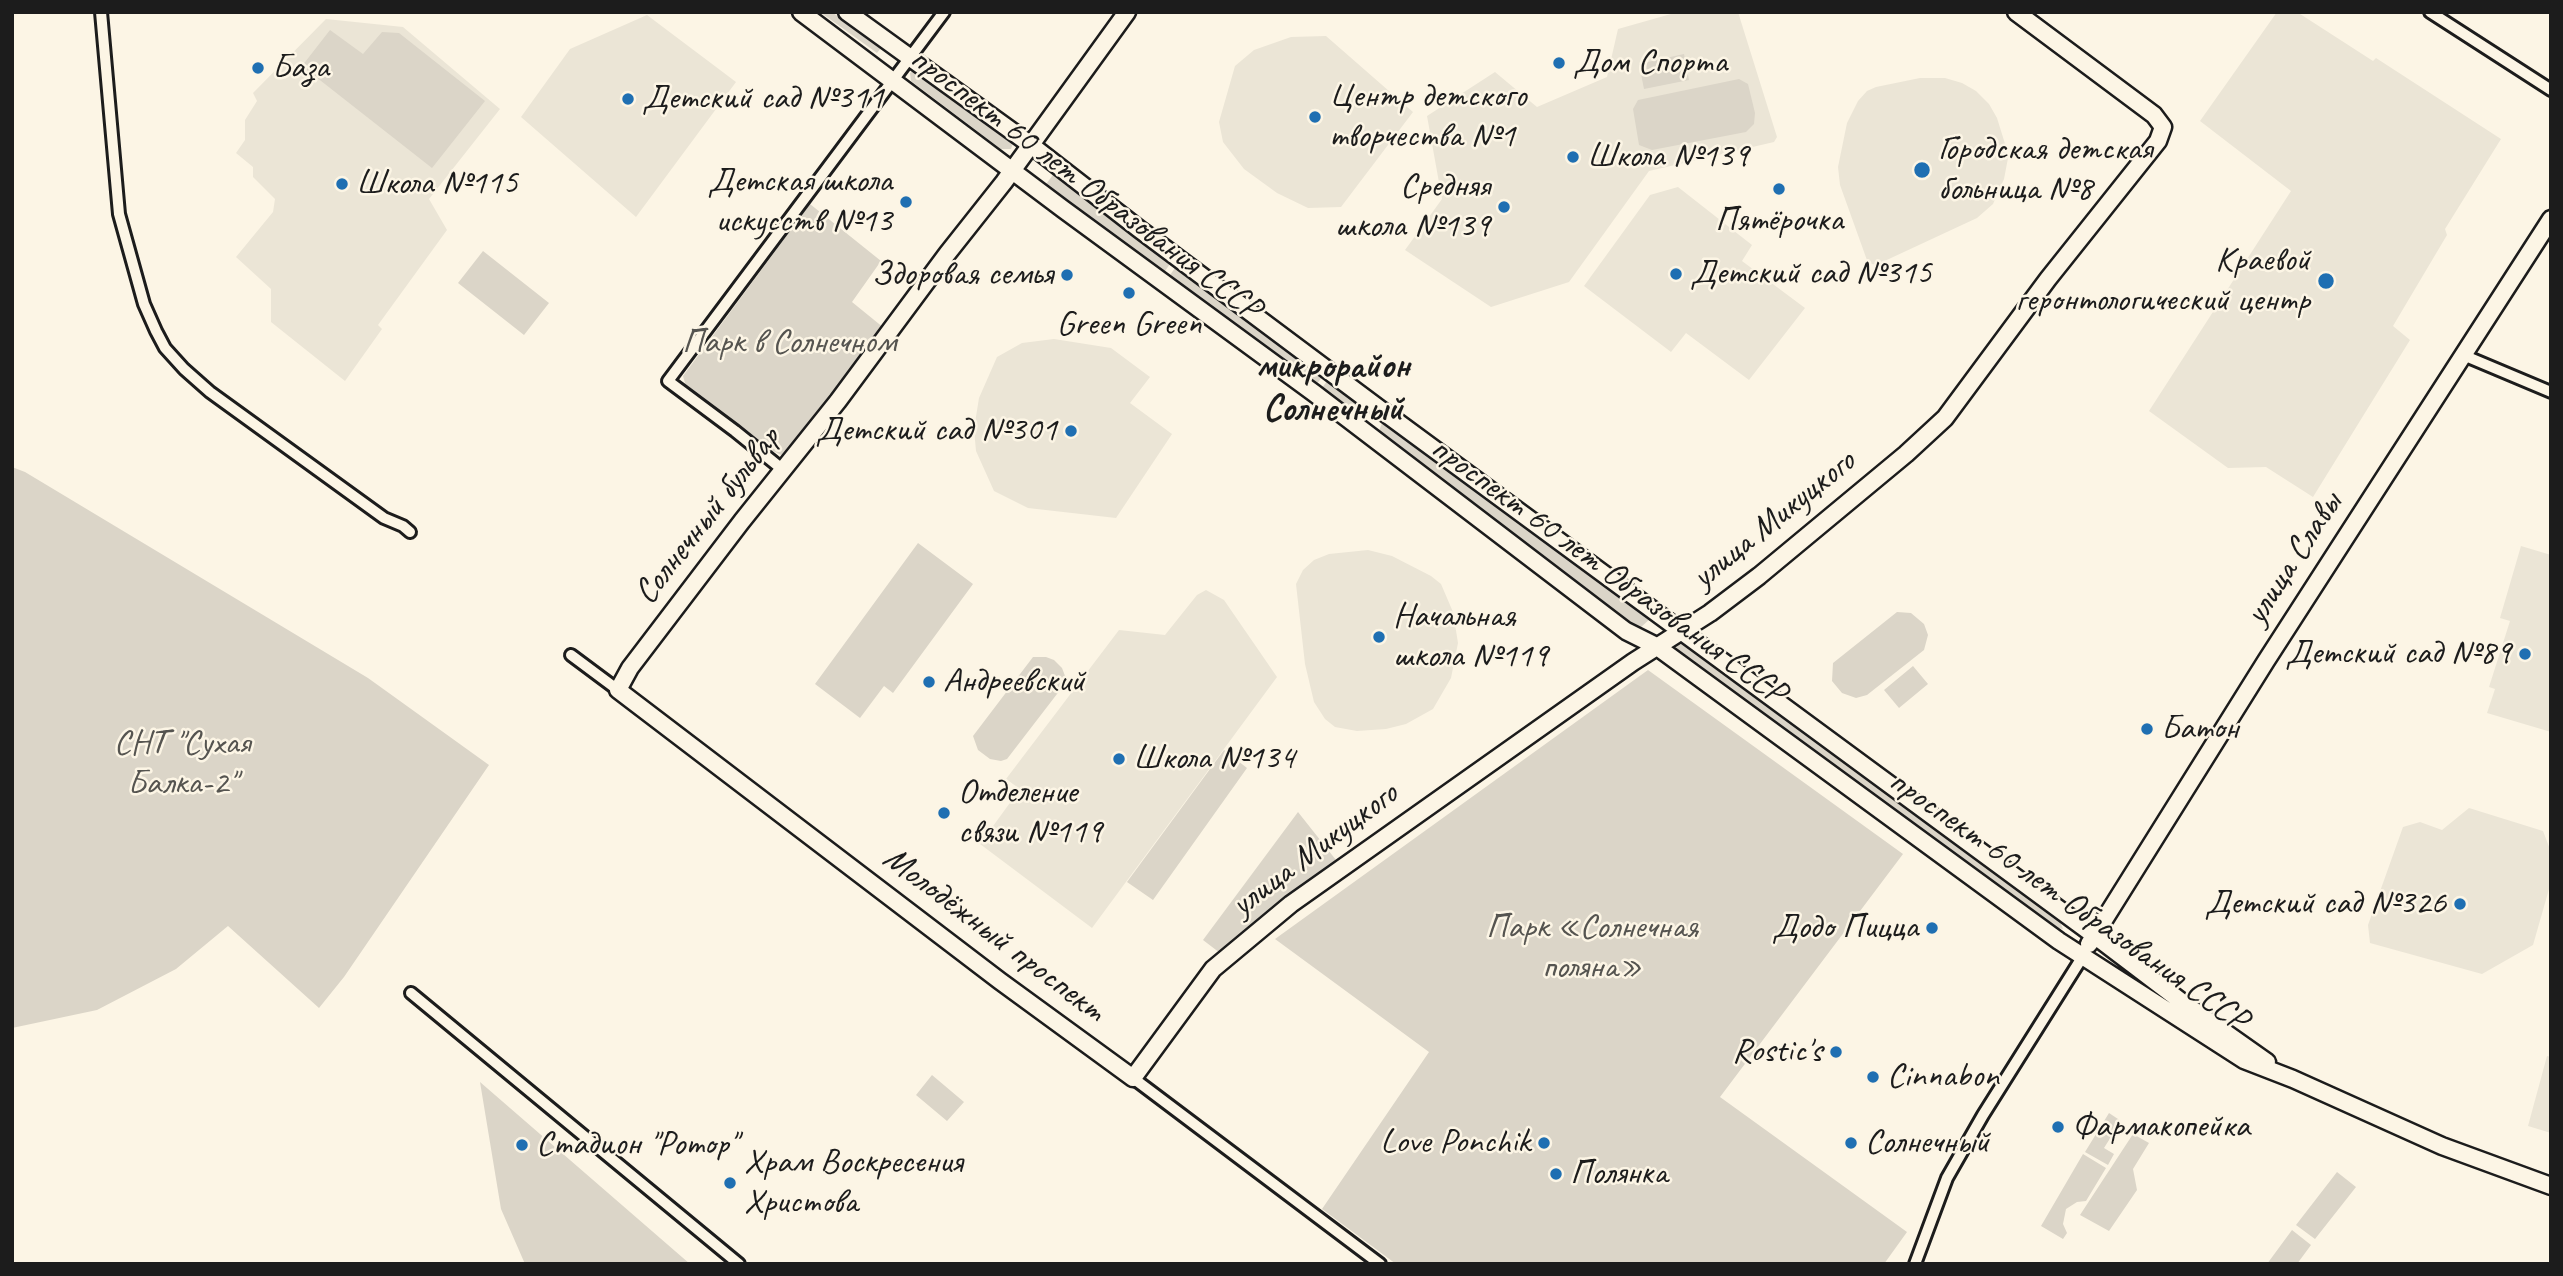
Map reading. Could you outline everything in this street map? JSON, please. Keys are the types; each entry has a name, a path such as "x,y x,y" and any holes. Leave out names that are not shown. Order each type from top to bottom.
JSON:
{"main road":[{"name":"проспект 60 лет Образования СССР","path":"801,12 1364,431 1626,631 1656,646 2059,941 2244,1060 2442,1146 2551,1186"},
{"name":"проспект 60 лет Образования СССР","path":"847,12 1031,145 1381,410 2234,1041 2293,1079"},
{"name":"Солнечный бульвар","path":"618,690 630,668 782,469 838,401 1013,170 1128,12"},
{"name":"улица Микуцкого","path":"1133,1078 1213,969 1291,904 1656,646 1710,613 1759,576 1906,454 1945,418 2048,279 2158,141 2163,127 2154,115 2016,12"},
{"name":"улица Славы","path":"2083,956 2551,219"},
{"path":"1364,431 1381,410"},
{"name":"Молодёжный проспект","path":"618,690 1000,981 1133,1078"}],"street":[{"path":"101,12 119,214 144,304 166,348 210,393 384,518 410,532"},
{"path":"782,469 668,381 944,12"},
{"path":"2430,12 2551,90"},
{"path":"2463,355 2551,392"},
{"name":"Молодёжный проспект","path":"571,655 618,690"},
{"path":"1915,1264 1927,1237 1931,1217 1957,1160 2083,956"},
{"path":"411,993 739,1264"},
{"name":"Молодёжный проспект","path":"1133,1078 1380,1264"}],"shaded area":[{"name":"Школа №139","path":"1678,12 1738,12 1777,137 1774,142 1649,171 1569,282 1491,307 1405,250 1442,199 1427,116 1495,72 1537,107 1607,77 1618,29"},
{"name":"Краевой геронтологический центр","path":"2277,12 2297,12 2373,61 2376,58 2501,139 2445,229 2447,235 2393,326 2410,340 2313,497 2266,467 2228,468 2149,411 2291,191 2200,121"},
{"name":"Детский сад №311","path":"647,15 736,82 636,217 521,117 570,49"},
{"path":"326,19 403,27 500,109 429,199 447,230 378,325 382,329 345,381 271,322 271,289 236,257 273,212 275,199 253,177 253,167 236,153 245,140 245,120 257,101 253,93"},
{"name":"Центр детского творчества №1","path":"1326,36 1413,112 1341,207 1308,208 1277,193 1244,169 1223,142 1219,122 1235,66 1254,50 1291,37"},
{"name":"Городская детская больница №8","path":"1920,78 1945,78 1962,83 1976,91 1989,104 1997,118 2006,147 2008,158 2004,179 1993,204 1977,218 1876,265 1868,263 1840,185 1838,167 1847,123 1858,101 1867,91"},
{"name":"Детский сад №315","path":"1678,187 1752,245 1742,261 1805,308 1749,380 1686,333 1671,352 1584,286 1650,195"},
{"name":"Детский сад №301","path":"1054,339 1111,348 1150,377 1130,403 1172,434 1116,518 1028,508 994,491 976,451 974,429 979,398 997,357 1022,343"},
{"name":"Детский сад №89","path":"2521,546 2551,555 2551,732 2487,713 2495,689 2489,687 2510,621 2500,618"},
{"name":"Начальная школа №119","path":"1368,550 1392,556 1441,584 1453,612 1458,643 1451,678 1433,709 1406,724 1386,729 1357,731 1335,727 1325,719 1314,702 1305,664 1296,584 1303,570 1314,560 1329,554"},
{"name":"Школа №134","path":"1206,590 1224,600 1277,677 1092,928 980,844 1020,789 1006,779 1119,630 1165,635 1197,595"},
{"name":"Детский сад №326","path":"2469,808 2543,831 2551,852 2551,882 2533,945 2482,974 2370,943 2368,925 2403,827 2420,822 2442,830"},
{"path":"2547,1056 2551,1057 2551,1133 2528,1126"}],"green space":[{"path":"820,12 832,12 881,48 877,53"},
{"path":"330,30 363,54 382,32 399,33 485,101 432,168 302,66"},
{"path":"1684,54 1689,80 1644,89 1639,64"},
{"path":"913,71 1009,139 1013,143 1011,149 1001,149 911,81 910,73"},
{"path":"1739,79 1748,84 1755,113 1754,124 1746,132 1652,150 1639,145 1633,109 1638,100"},
{"path":"1055,172 1172,261 1163,274 1044,187"},
{"name":"Парк в Солнечном","path":"810,204 881,261 852,302 884,328 789,452 781,455 761,445 687,390 683,376"},
{"path":"483,251 549,303 524,335 458,283"},
{"path":"1177,265 1323,376 1316,385 1168,278"},
{"path":"1328,380 1361,405 1364,413 1356,415 1321,389"},
{"path":"1382,423 1651,618 1640,628 1634,625 1383,436 1379,431"},
{"name":"СНТ \"Сухая Балка-2\"","path":"12,467 25,472 368,678 489,765 344,977 319,1008 228,926 176,969 97,1010 12,1028"},
{"path":"918,543 973,584 893,693 884,686 860,718 815,684"},
{"path":"1897,612 1911,613 1924,624 1928,635 1924,650 1867,695 1856,698 1842,693 1832,681 1833,663"},
{"path":"1678,642 1686,643 2060,922 2063,929 2058,928 1677,652"},
{"path":"1033,657 1054,660 1062,668 1067,681 1007,759 990,759 978,750 973,736"},
{"path":"1913,666 1928,684 1899,708 1884,690"},
{"name":"Парк «Солнечная поляна»","path":"1648,670 1903,854 1720,1097 1907,1232 1884,1264 1396,1264 1322,1209 1429,1052 1275,939"},
{"path":"1224,750 1247,768 1153,900 1127,882"},
{"path":"1298,812 1336,860 1220,953 1203,940"},
{"path":"932,1075 964,1102 947,1121 916,1095"},
{"name":"Стадион \"Ротор\"","path":"480,1082 690,1264 525,1264 501,1209"},
{"path":"2109,1113 2121,1121 2104,1148 2114,1154 2108,1165 2085,1152"},
{"path":"2133,1134 2149,1143 2133,1169 2137,1190 2109,1231 2080,1215"},
{"path":"2083,1154 2106,1168 2086,1201 2077,1202 2066,1209 2063,1224 2067,1233 2063,1239 2041,1226"},
{"path":"2337,1172 2356,1187 2315,1239 2296,1225"},
{"path":"2292,1230 2311,1245 2297,1264 2267,1264"}],"place":[{"name":"Дом Спорта","path":"1559,63"},
{"name":"База","path":"258,68"},
{"name":"Детский сад №311","path":"628,99"},
{"name":"Центр детского творчества №1","path":"1315,117"},
{"name":"Школа №139","path":"1573,157"},
{"name":"Городская детская больница №8","path":"1922,170"},
{"name":"Школа №115","path":"342,184"},
{"name":"Пятёрочка","path":"1779,189"},
{"name":"Детская школа искусств №13","path":"906,202"},
{"name":"Средняя школа №139","path":"1504,207"},
{"name":"Детский сад №315","path":"1676,274"},
{"name":"Здоровая семья","path":"1067,275"},
{"name":"Краевой геронтологический центр","path":"2326,281"},
{"name":"Green Green","path":"1129,293"},
{"name":"Детский сад №301","path":"1071,431"},
{"name":"Начальная школа №119","path":"1379,637"},
{"name":"Детский сад №89","path":"2525,654"},
{"name":"Андреевский","path":"929,682"},
{"name":"Батон","path":"2147,729"},
{"name":"Школа №134","path":"1119,759"},
{"name":"Отделение связи №119","path":"944,813"},
{"name":"Детский сад №326","path":"2460,904"},
{"name":"Додо Пицца","path":"1932,928"},
{"name":"Rostic's","path":"1836,1052"},
{"name":"Cinnabon","path":"1873,1077"},
{"name":"Фармакопейка","path":"2058,1127"},
{"name":"Love Ponchik","path":"1544,1143"},
{"name":"Солнечный","path":"1851,1143"},
{"name":"Стадион \"Ротор\"","path":"522,1145"},
{"name":"Полянка","path":"1556,1174"},
{"name":"Храм Воскресения Христова","path":"730,1183"}],"district":[{"name":"микрорайон Солнечный","path":"1333,388"}]}
